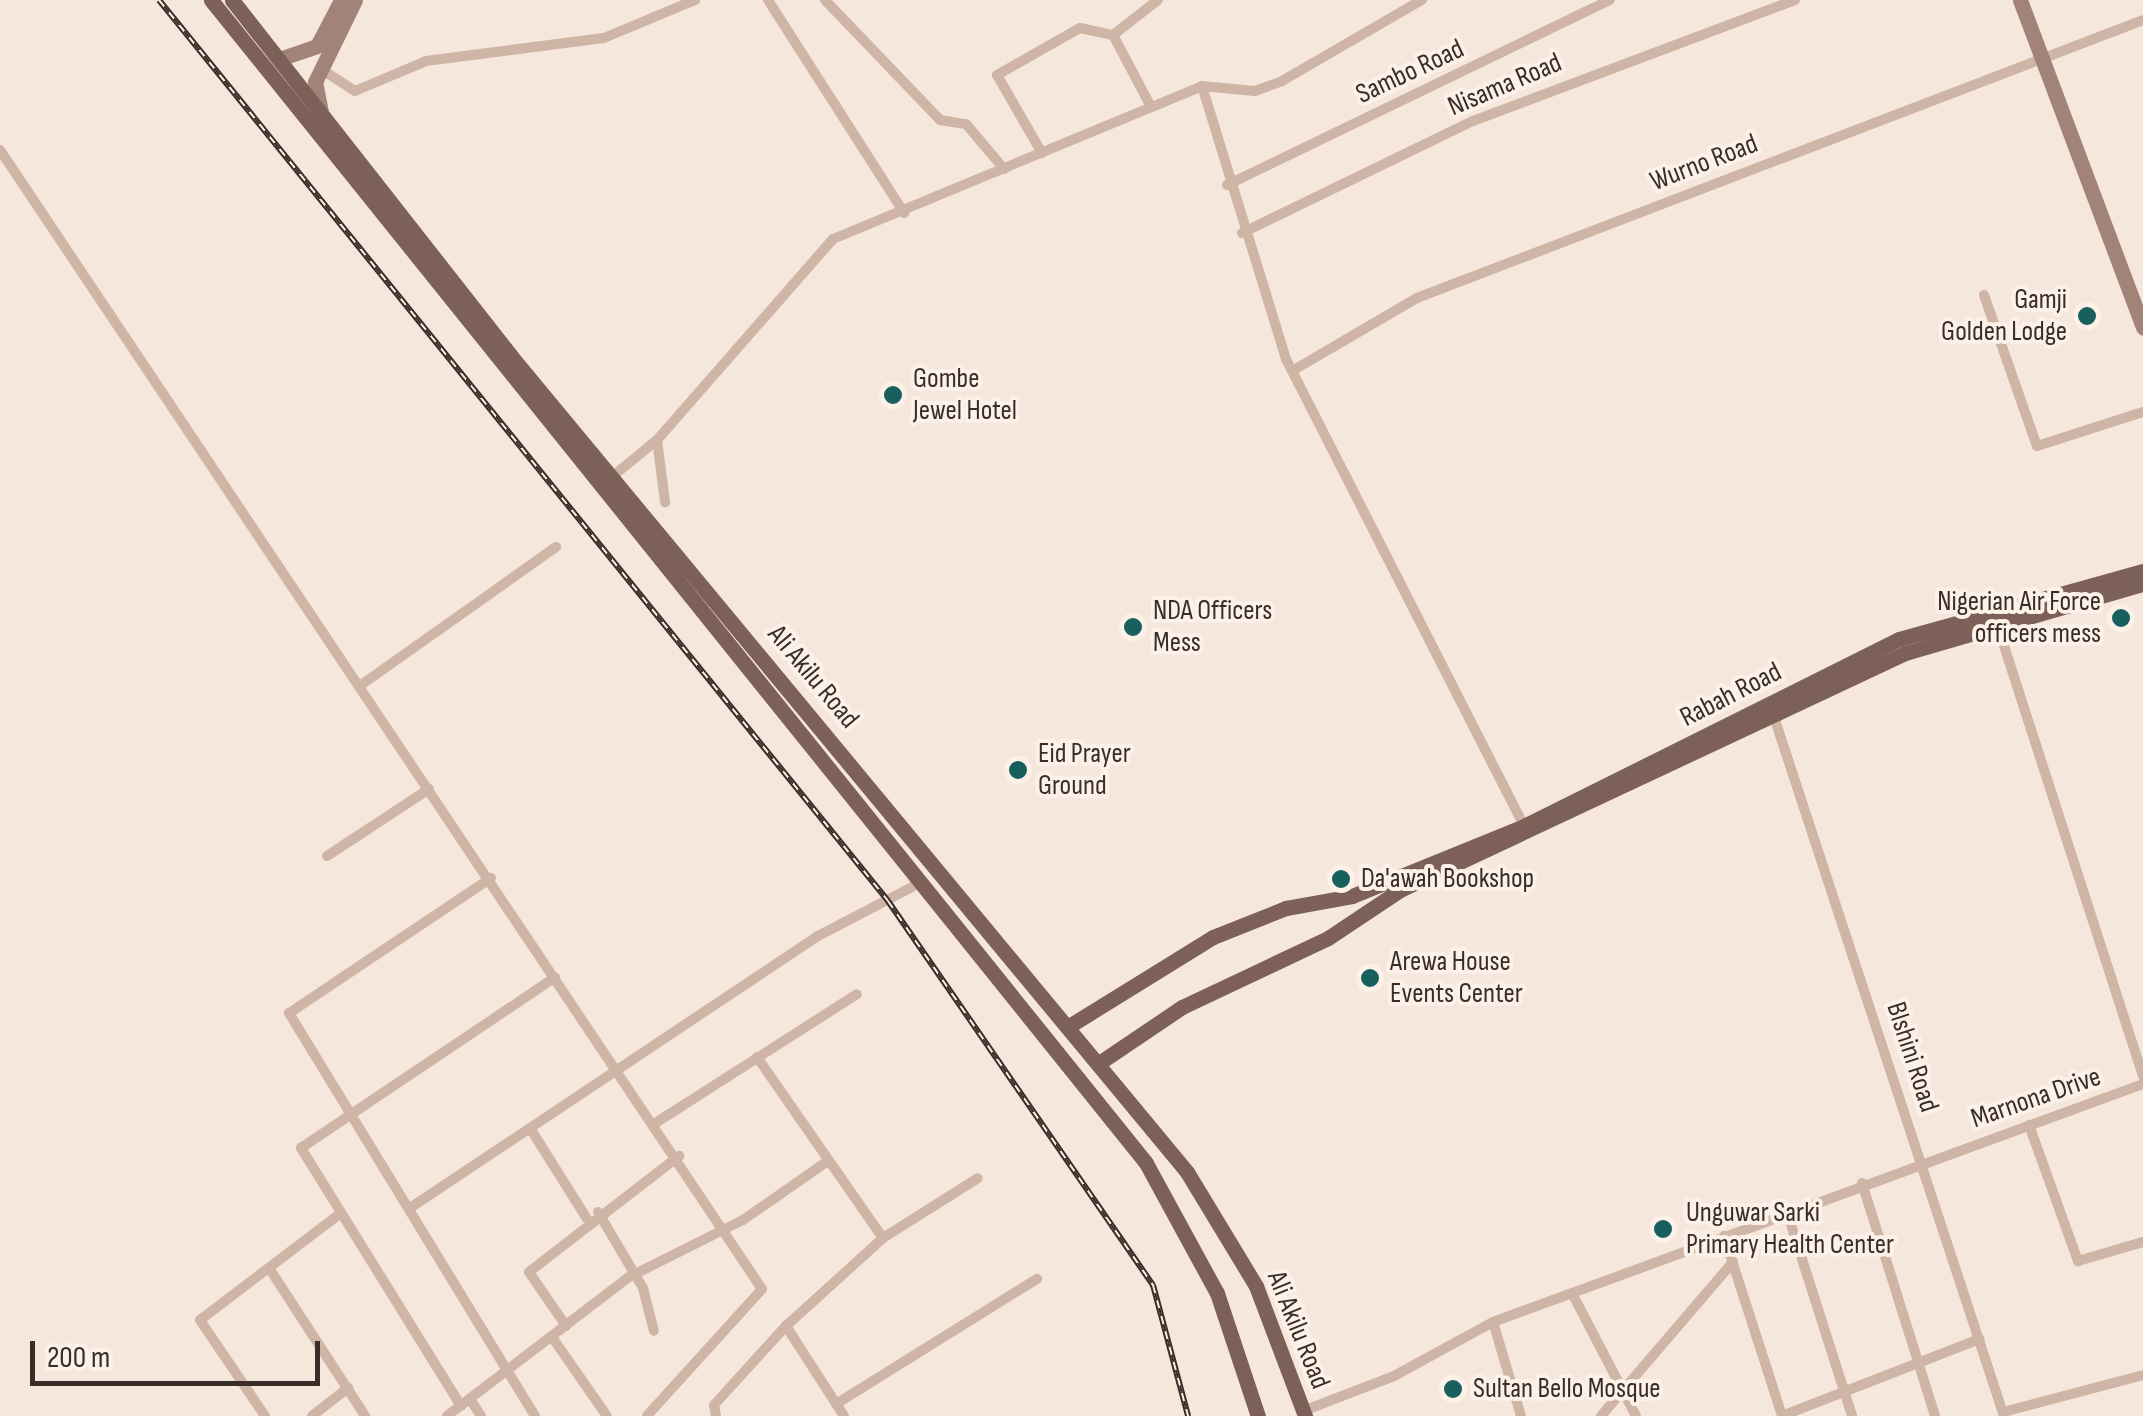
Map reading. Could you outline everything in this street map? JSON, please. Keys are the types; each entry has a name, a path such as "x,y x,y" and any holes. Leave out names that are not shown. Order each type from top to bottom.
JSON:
{"main road":[{"name":"Ali Akilu Road","path":"211,0 456,298 1171,1201 1217,1293 1258,1416"},
{"name":"Ali Akilu Road","path":"232,0 322,112 456,298 614,476 1099,1063 1234,1244 1304,1414"},
{"name":"Rabah Road","path":"1069,1026 1213,937 1286,908 1352,896 1524,826 1899,639 2143,571"},
{"name":"Rabah Road","path":"1099,1063 1182,1006 1328,938 1400,890 1773,714 1996,621 2143,584"}],"street":[{"path":"278,60 317,46 341,0"},
{"path":"322,112 321,69 355,0"},
{"path":"321,69 354,91 426,61 604,38 695,0"},
{"path":"768,0 904,213"},
{"path":"825,0 940,120 960,120 1004,169"},
{"path":"1042,153 997,75 1080,28 1113,35 1158,0"},
{"path":"614,476 657,440 833,239 904,213 1149,103 1202,86 1255,91 1282,81 1422,0"},
{"name":"Sambo Road","path":"1227,185 1610,0"},
{"name":"Nisama Road","path":"1242,233 1473,122 1796,0"},
{"path":"2020,0 2143,328"},
{"name":"Wurno Road","path":"1292,371 1418,298 2143,20"},
{"path":"1113,35 1149,103"},
{"path":"1202,86 1242,233 1292,371 1524,826"},
{"path":"0,150 657,1122 762,1289 647,1416"},
{"path":"1984,295 2037,446 2143,412"},
{"path":"657,440 666,502"},
{"path":"361,685 556,548"},
{"path":"1996,621 2143,1076"},
{"name":"BIshini Road","path":"1773,714 2004,1414"},
{"path":"328,856 429,789"},
{"path":"491,878 290,1013 535,1416"},
{"path":"410,1208 818,936 920,883"},
{"path":"480,1416 465,1402 302,1148 556,977"},
{"path":"657,1122 856,994"},
{"path":"757,1057 883,1238"},
{"name":"Marnona Drive","path":"1304,1414 1394,1376 1493,1322 1921,1161 2143,1084"},
{"path":"2029,1126 2078,1261 2143,1242"},
{"path":"530,1128 587,1219"},
{"path":"566,1326 528,1272 587,1219 679,1156"},
{"path":"448,1416 634,1274 724,1230 828,1161"},
{"path":"716,1416 714,1405 786,1326 883,1238 978,1178"},
{"path":"1862,1183 1935,1416"},
{"path":"598,1212 634,1274 654,1331"},
{"path":"1786,1212 1852,1416"},
{"path":"265,1416 200,1320 271,1271 341,1213"},
{"path":"1724,1236 1782,1416 1806,1411 1844,1391 1979,1338"},
{"path":"1601,1416 1618,1390 1733,1262"},
{"path":"271,1271 365,1416"},
{"path":"836,1404 1037,1279"},
{"path":"1573,1294 1618,1390 1636,1416"},
{"path":"1493,1322 1521,1416"},
{"path":"786,1326 844,1416"},
{"path":"552,1337 607,1416"},
{"path":"2004,1414 2143,1375"},
{"path":"312,1416 348,1388"}],"railway":[{"path":"159,0 888,901 1153,1285 1188,1416"}],"place":[{"name":"Gamji Golden Lodge","path":"2087,316"},
{"name":"Gombe Jewel Hotel","path":"893,395"},
{"name":"Nigerian Air Force officers mess","path":"2121,618"},
{"name":"NDA Officers Mess","path":"1133,627"},
{"name":"Eid Prayer Ground","path":"1018,770"},
{"name":"Da'awah Bookshop","path":"1341,879"},
{"name":"Arewa House Events Center","path":"1370,978"},
{"name":"Unguwar Sarki Primary Health Center","path":"1663,1229"},
{"name":"Sultan Bello Mosque","path":"1453,1389"}]}
